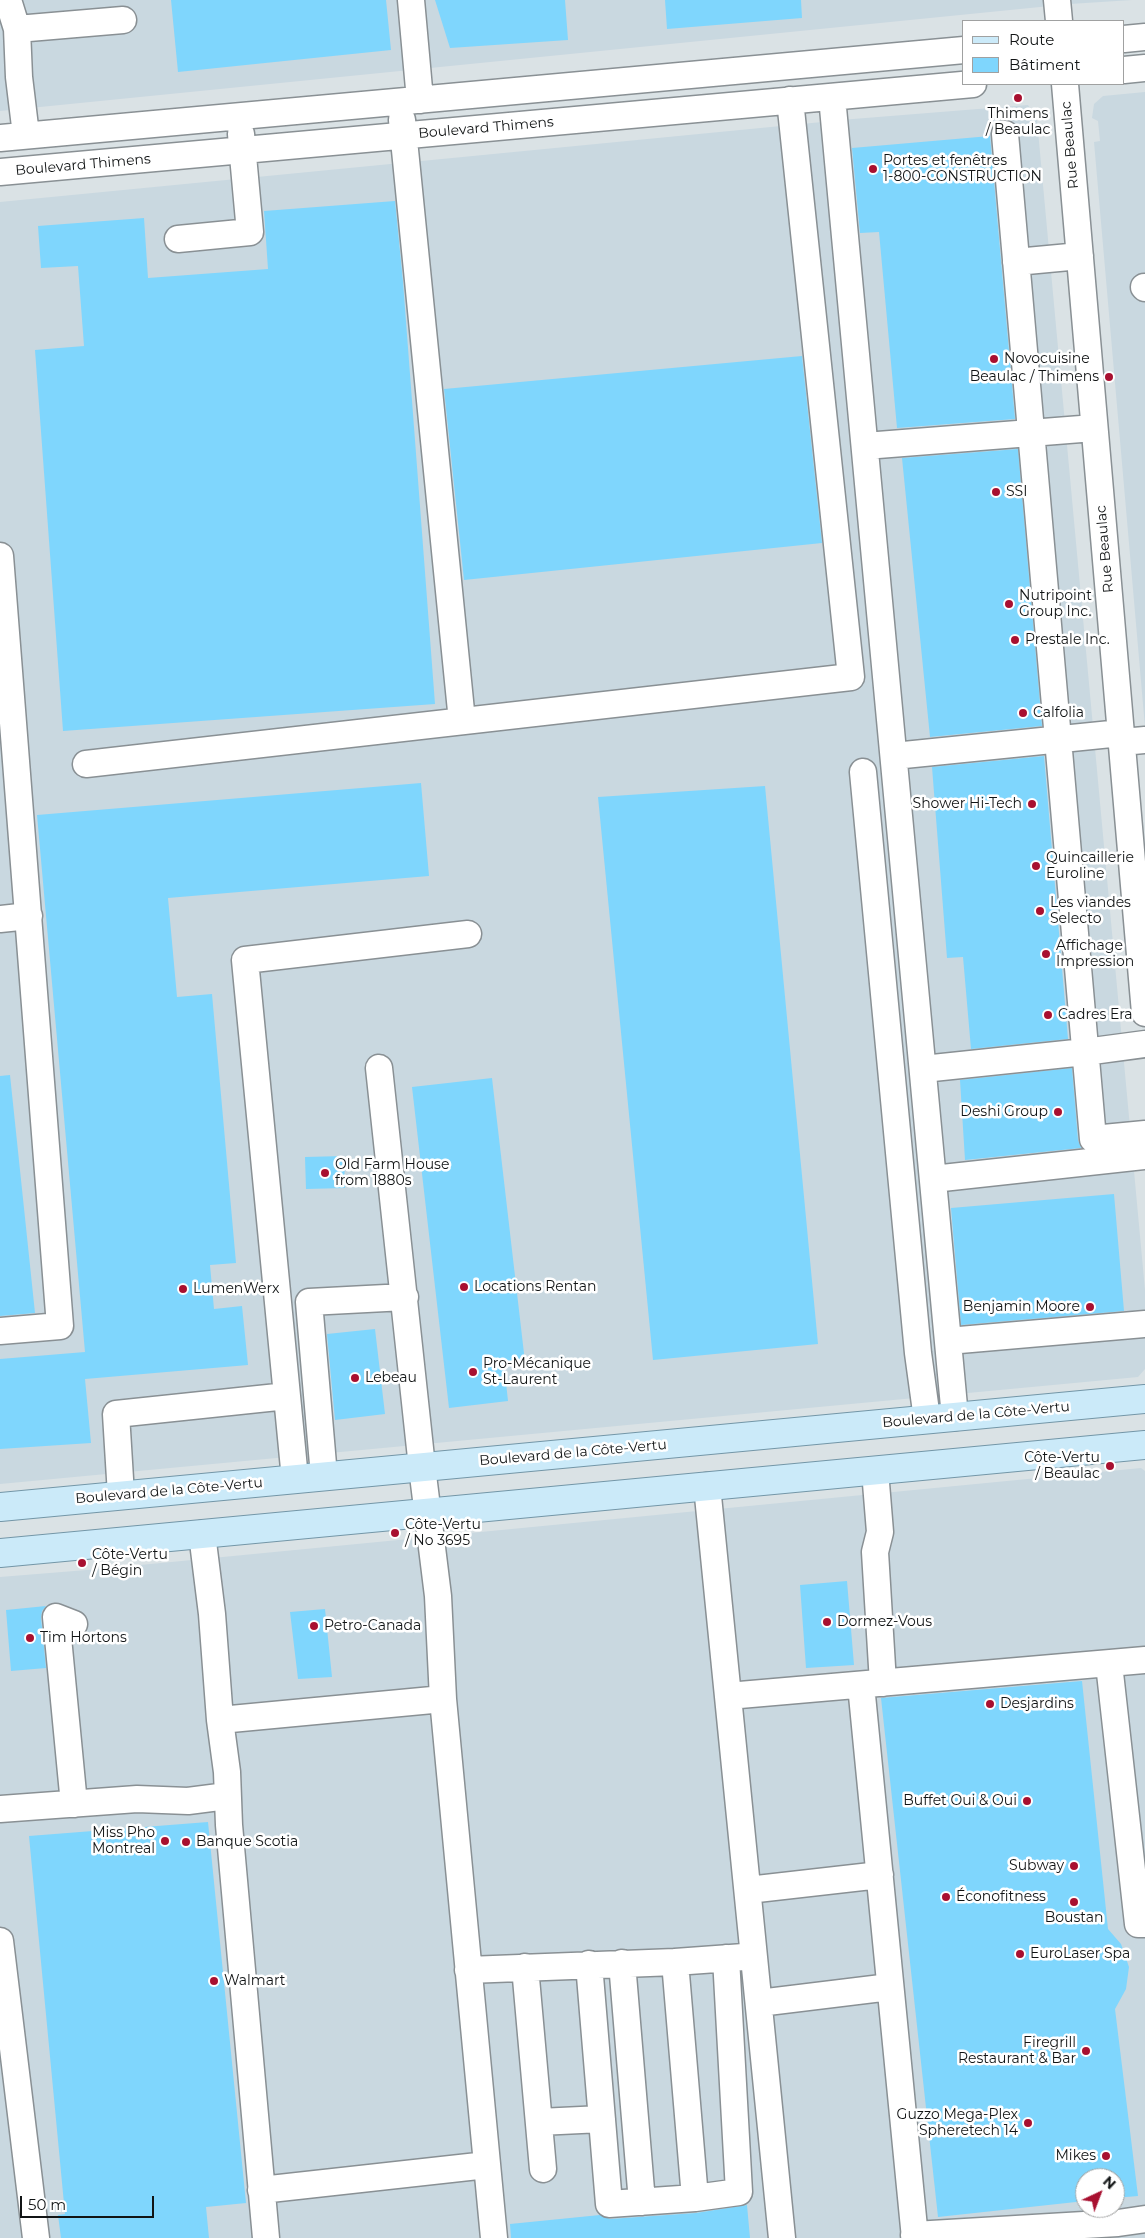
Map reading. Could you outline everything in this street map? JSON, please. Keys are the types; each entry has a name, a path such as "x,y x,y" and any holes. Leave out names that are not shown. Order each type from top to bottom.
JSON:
{"main road":[{"name":"Boulevard de la Côte-Vertu","path":"0,1507 1145,1399"},
{"path":"0,1552 1145,1445"}],"street":[{"path":"3,172 19,77 17,30 8,0"},
{"path":"411,0 410,101 404,136 462,721"},
{"path":"1057,0 1059,20"},
{"path":"17,30 122,20"},
{"path":"1125,39 1145,37"},
{"path":"10,137 962,50"},
{"path":"1125,70 1145,68"},
{"name":"Boulevard Thimens","path":"3,172 962,85"},
{"name":"Rue Beaulac","path":"1065,85 1094,428 1135,779 1145,1013"},
{"path":"832,97 955,1417"},
{"path":"86,764 851,677 790,100"},
{"path":"178,239 250,232 240,116"},
{"path":"1004,134 1093,1140 1145,1134"},
{"path":"1016,262 1080,256"},
{"path":"865,446 1094,428"},
{"path":"0,556 60,1326 0,1331"},
{"path":"894,756 1058,740 1129,738"},
{"path":"862,772 918,1353 927,1419"},
{"path":"0,919 29,916"},
{"path":"294,1479 245,960 468,934"},
{"path":"923,1070 1145,1044"},
{"path":"379,1068 422,1467 438,1596 443,1699 494,2238"},
{"path":"933,1179 1145,1156"},
{"path":"324,1476 309,1302 405,1297"},
{"path":"948,1341 1145,1324"},
{"path":"121,1495 116,1414 287,1396"},
{"path":"875,1471 880,1532 875,1552 872,1684 880,1875 915,2236 1111,2224 1145,2219"},
{"path":"706,1486 782,2238"},
{"path":"202,1534 212,1614 220,1720 227,1772 227,1796 266,2238"},
{"path":"74,1624 56,1617 74,1804"},
{"path":"728,1696 1145,1660"},
{"path":"1109,1664 1138,1924 1145,1924"},
{"path":"220,1720 443,1699"},
{"path":"0,1808 137,1799 188,1801 227,1796"},
{"path":"748,1890 880,1875"},
{"path":"0,1941 36,2238"},
{"path":"468,1970 755,1957"},
{"path":"589,1964 609,2204 695,2198 739,2192 726,1958"},
{"path":"675,1962 695,2198"},
{"path":"622,1963 642,2202"},
{"path":"525,1967 543,2169"},
{"path":"759,2003 890,1988"},
{"path":"734,2092 768,2091"},
{"path":"539,2122 602,2119"},
{"path":"261,2190 487,2165"}],"shaded area":[{"path":"0,0 1132,0 1070,4 0,111"},
{"path":"1145,92 1145,727 1094,142 1100,141 1098,121 1092,118 1094,104 1103,96"},
{"path":"1028,105 1037,120 1145,1290 1145,1369 1138,1377 0,1484 0,202 853,119"},
{"path":"1141,1468 1145,1471 1145,2238 0,2238 0,1577"}],"building":[{"path":"171,0 386,0 391,50 178,72"},
{"path":"435,0 565,0 568,40 450,48"},
{"path":"665,0 801,0 802,18 667,29"},
{"path":"990,136 1015,419 897,428 879,232 860,233 852,148"},
{"path":"395,201 403,282 435,704 63,731 35,350 84,346 78,266 41,268 38,226 144,218 148,278 268,269 264,211"},
{"path":"802,356 822,543 464,580 444,389"},
{"path":"1018,449 1042,726 930,737 902,458"},
{"path":"1044,756 1068,1039 971,1049 963,957 947,958 932,767"},
{"path":"421,783 429,876 168,898 177,997 212,994 236,1263 210,1265 214,1309 242,1306 248,1365 85,1379 91,1443 0,1449 0,1359 85,1352 37,815"},
{"path":"765,786 818,1344 653,1360 598,797"},
{"path":"1072,1068 1078,1140 1081,1148 965,1160 960,1080"},
{"path":"10,1075 35,1313 0,1316 0,1076"},
{"path":"492,1078 525,1362 504,1364 508,1401 449,1408 412,1087"},
{"name":"Old Farm House from 1880s","path":"344,1156 345,1188 306,1189 305,1157"},
{"path":"1114,1194 1124,1311 961,1325 951,1208"},
{"path":"375,1329 385,1414 335,1420 327,1334"},
{"path":"847,1581 854,1665 806,1668 800,1585"},
{"name":"Tim Hortons","path":"46,1606 42,1611 41,1618 46,1668 11,1671 6,1610"},
{"path":"325,1609 332,1677 298,1679 290,1612"},
{"path":"1082,1681 1108,1929 1121,1944 1129,1967 1126,1989 1115,2009 1138,2196 1125,2197 1125,2168 1075,2168 1075,2202 938,2217 881,1698"},
{"path":"208,1822 246,2203 206,2207 209,2238 61,2238 58,2215 65,2214 29,1836"},
{"path":"747,2205 750,2238 511,2238 510,2224 600,2215 610,2219 696,2213"}],"place":[{"name":"Thimens / Beaulac","path":"1018,98"},
{"name":"Portes et fenêtres 1-800-CONSTRUCTION","path":"873,169"},
{"name":"Novocuisine","path":"994,359"},
{"name":"Beaulac / Thimens","path":"1109,377"},
{"name":"SSI","path":"996,492"},
{"name":"Nutripoint Group Inc.","path":"1009,604"},
{"name":"Prestale Inc.","path":"1015,640"},
{"name":"Calfolia","path":"1023,713"},
{"name":"Shower Hi-Tech","path":"1032,804"},
{"name":"Quincaillerie Euroline","path":"1036,866"},
{"name":"Les viandes Selecto","path":"1040,911"},
{"name":"Affichage Impression","path":"1046,954"},
{"name":"Cadres Era","path":"1048,1015"},
{"name":"Deshi Group","path":"1058,1112"},
{"name":"Old Farm House from 1880s","path":"325,1173"},
{"name":"Locations Rentan","path":"464,1287"},
{"name":"LumenWerx","path":"183,1289"},
{"name":"Benjamin Moore","path":"1090,1307"},
{"name":"Pro-Mécanique St-Laurent","path":"473,1372"},
{"name":"Lebeau","path":"355,1378"},
{"name":"Côte-Vertu / Beaulac","path":"1110,1466"},
{"name":"Côte-Vertu / No 3695","path":"395,1533"},
{"name":"Côte-Vertu / Bégin","path":"82,1563"},
{"name":"Dormez-Vous","path":"827,1622"},
{"name":"Petro-Canada","path":"314,1626"},
{"name":"Tim Hortons","path":"30,1638"},
{"name":"Desjardins","path":"990,1704"},
{"name":"Buffet Oui & Oui","path":"1027,1801"},
{"name":"Miss Pho Montreal","path":"165,1841"},
{"name":"Banque Scotia","path":"186,1842"},
{"name":"Subway","path":"1074,1866"},
{"name":"Éconofitness","path":"946,1897"},
{"name":"Boustan","path":"1074,1902"},
{"name":"EuroLaser Spa","path":"1020,1954"},
{"name":"Walmart","path":"214,1981"},
{"name":"Firegrill Restaurant & Bar","path":"1086,2051"},
{"name":"Guzzo Mega-Plex Spheretech 14","path":"1028,2123"},
{"name":"Mikes","path":"1106,2156"}]}
